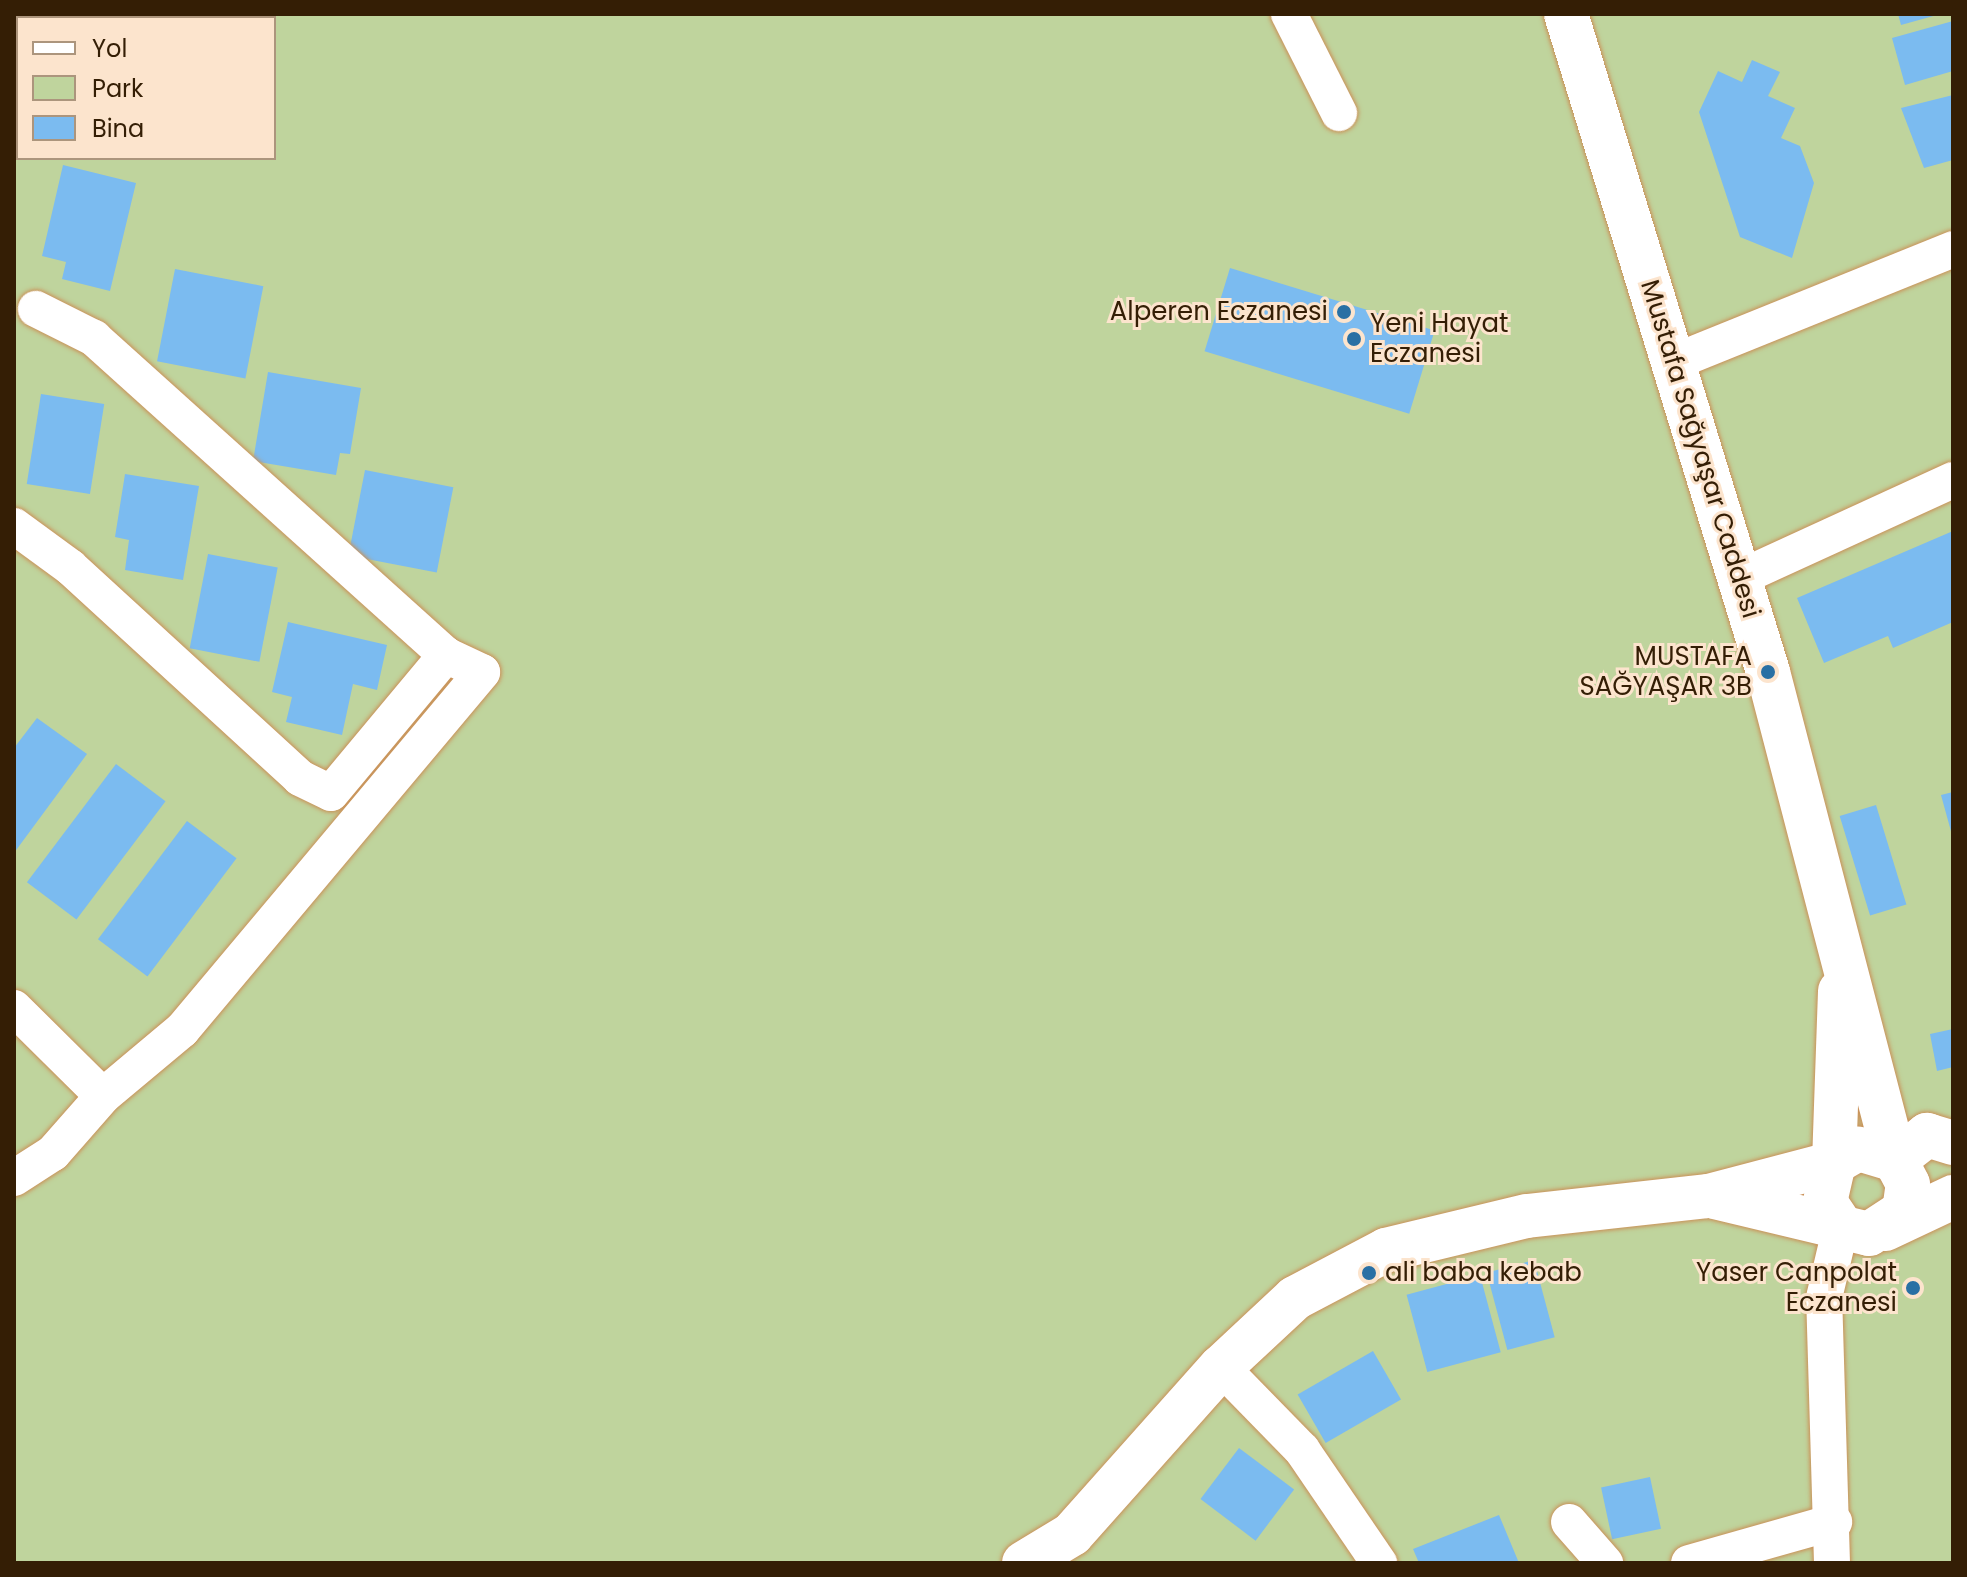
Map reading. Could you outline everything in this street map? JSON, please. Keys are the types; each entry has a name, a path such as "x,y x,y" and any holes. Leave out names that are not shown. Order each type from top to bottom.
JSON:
{"main road":[{"name":"Mustafa Sağyaşar Caddesi","path":"1566,14 1739,578 1842,933 1895,1160"},
{"path":"1842,933 1834,1163 1825,1202 1862,1228"},
{"path":"1895,1160 1927,1135 1953,1143"},
{"path":"1024,1563 1072,1534 1221,1367 1295,1298 1386,1250 1527,1216 1709,1196 1834,1163 1871,1148 1895,1160 1908,1198 1862,1228"},
{"path":"1709,1196 1862,1228 1953,1197"}],"street":[{"path":"1289,14 1339,113"},
{"path":"1674,362 1953,249"},
{"path":"14,1178 53,1153 103,1096 182,1030 482,672 446,655 94,338 36,309"},
{"path":"1739,578 1953,480"},
{"path":"14,526 70,567 300,778 331,793 446,655"},
{"path":"14,1008 103,1096"},
{"path":"1832,1563 1834,1522 1824,1298 1862,1228"},
{"path":"1221,1367 1302,1450 1379,1563"},
{"path":"1569,1522 1605,1563"},
{"path":"1689,1563 1834,1522"}],"green space":[{"path":"14,14 1953,14 1953,1563 14,1563"}],"building":[{"path":"1898,14 1936,14 1937,15 1901,25"},
{"path":"1953,21 1953,71 1905,85 1892,38"},
{"path":"1752,60 1780,72 1768,96 1795,108 1781,138 1800,146 1814,183 1792,258 1740,237 1699,112 1718,71 1742,82"},
{"path":"1953,95 1953,160 1924,168 1901,108"},
{"path":"63,165 136,183 110,291 62,279 66,262 42,256"},
{"path":"1230,268 1435,331 1409,414 1205,351"},
{"path":"175,269 263,286 245,378 157,361"},
{"path":"268,372 361,388 350,454 340,453 336,475 253,461"},
{"path":"41,394 104,404 90,494 27,484"},
{"path":"365,470 453,487 437,573 348,555"},
{"path":"125,474 199,486 183,580 125,570 129,540 115,537"},
{"path":"1953,531 1953,622 1893,648 1888,636 1824,663 1797,598"},
{"path":"208,554 278,568 259,662 190,648"},
{"path":"288,622 387,645 377,690 353,684 342,735 286,722 292,697 272,692"},
{"path":"37,718 87,754 14,853 14,748"},
{"path":"116,764 166,801 76,920 27,882"},
{"path":"1953,792 1953,835 1952,835 1941,795"},
{"path":"1876,805 1906,904 1870,916 1840,816"},
{"path":"187,821 237,858 147,977 98,939"},
{"path":"1953,1029 1953,1067 1937,1071 1930,1034"},
{"path":"1534,1260 1555,1337 1507,1350 1487,1273"},
{"path":"1480,1275 1501,1352 1427,1372 1407,1295"},
{"path":"1373,1351 1401,1399 1326,1443 1298,1394"},
{"path":"1239,1448 1294,1490 1256,1541 1200,1499"},
{"path":"1650,1477 1661,1529 1612,1539 1601,1487"},
{"path":"1499,1515 1519,1563 1419,1563 1413,1549"}],"place":[{"name":"Alperen Eczanesi","path":"1344,312"},
{"name":"Yeni Hayat Eczanesi","path":"1354,339"},
{"name":"MUSTAFA SAĞYAŞAR 3B","path":"1768,672"},
{"name":"ali baba kebab","path":"1369,1273"},
{"name":"Yaser Canpolat Eczanesi","path":"1913,1288"}]}
